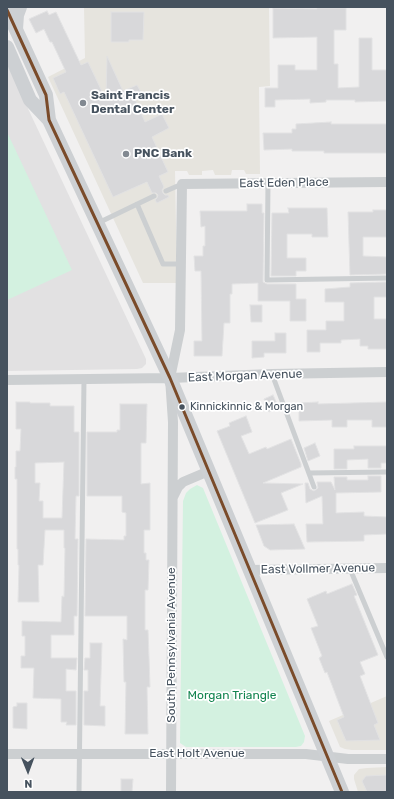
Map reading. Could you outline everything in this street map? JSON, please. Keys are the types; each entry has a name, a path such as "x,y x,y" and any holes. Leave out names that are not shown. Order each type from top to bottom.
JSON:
{"main road":[{"path":"16,30 17,15 20,7"},
{"path":"7,10 46,95 49,120"},
{"path":"7,46 30,100 49,120 170,378 342,792"}],"street":[{"name":"East Eden Place","path":"182,184 387,182"},
{"name":"South Pennsylvania Avenue","path":"171,792 173,422 170,378 180,330 182,184"},
{"name":"East Morgan Avenue","path":"7,380 170,378 387,372"},
{"path":"173,497 178,487 183,482 208,471"},
{"name":"East Vollmer Avenue","path":"250,570 387,568"},
{"name":"East Holt Avenue","path":"7,754 306,754 348,759 387,759"}],"lane":[{"path":"268,183 267,280 387,278"},
{"path":"166,191 182,184"},
{"path":"98,223 154,196"},
{"path":"137,204 163,264 181,264"},
{"path":"272,374 314,486"},
{"path":"79,792 84,379"},
{"path":"309,473 387,472"},
{"path":"350,569 387,657"}],"shaded area":[{"path":"84,7 269,7 270,86 259,87 260,174 246,174 244,170 232,170 231,175 215,175 213,170 202,171 202,175 189,175 187,171 175,171 177,283 143,283 48,77 85,58"},
{"path":"7,64 146,359 146,364 142,368 7,371"},
{"path":"387,696 387,750 352,750 340,747 329,721"},
{"path":"387,767 387,792 358,792 354,775 359,769"}],"green space":[{"path":"7,132 72,270 7,300"},
{"name":"Morgan Triangle","path":"197,485 203,488 305,736 304,742 301,746 186,747 180,743 183,501 186,493"}],"building":[{"path":"273,8 346,8 346,30 334,30 334,64 338,64 338,88 359,87 359,38 372,38 372,70 387,70 387,101 355,102 355,100 326,100 326,102 310,103 310,99 275,100 275,107 265,107 265,88 278,88 278,65 295,65 295,70 317,70 317,37 273,38"},
{"path":"47,11 49,15 56,12 81,65 88,62 106,100 107,56 123,91 137,85 142,94 134,97 145,122 162,114 169,128 152,137 168,172 159,176 164,187 162,190 163,193 169,197 157,203 155,200 158,195 156,193 152,193 147,182 113,197 64,92 60,94 53,78 66,72 52,42 50,42 44,29 36,33 29,19"},
{"path":"111,12 144,12 143,40 111,42"},
{"path":"331,122 331,124 387,124 387,153 324,153 324,151 292,151 292,149 264,150 263,133 292,133 292,129 296,129 296,124"},
{"path":"247,204 262,204 262,213 264,213 263,282 267,284 296,284 296,299 306,299 306,321 290,321 290,301 258,301 258,283 232,284 232,294 230,294 230,323 224,323 222,356 194,356 194,341 202,341 201,271 195,271 194,256 203,256 203,246 205,246 205,226 201,227 200,211 247,211"},
{"path":"288,208 327,208 328,237 312,237 312,234 287,234 287,258 306,258 306,271 296,271 296,276 271,276 272,213 289,213"},
{"path":"373,210 387,210 387,237 363,237 363,256 387,257 387,274 350,275 348,212 373,212"},
{"path":"387,282 387,297 374,297 374,319 387,319 387,349 368,349 368,346 360,346 360,339 341,340 341,343 320,343 320,352 307,352 307,330 326,330 326,321 344,321 344,302 325,302 325,289 350,287 350,283"},
{"path":"250,305 262,305 262,322 251,322"},
{"path":"275,333 286,333 286,353 264,353 264,357 252,358 252,341 275,341"},
{"path":"273,395 279,408 269,412 264,399"},
{"path":"16,402 50,403 50,406 74,406 74,432 79,432 79,496 76,496 75,539 78,539 77,616 74,616 74,635 51,635 51,658 77,658 76,670 66,669 66,691 76,691 76,725 66,725 67,722 61,722 61,699 33,698 34,668 21,668 21,656 25,656 25,636 22,636 22,621 61,622 62,596 64,597 65,548 64,530 45,530 43,565 38,565 39,602 18,602 19,565 17,549 17,479 15,479 15,467 16,451 20,451 21,429 16,429","holes":["64,462 62,518 43,518 43,501 39,501 40,483 35,483 35,463"]},
{"path":"318,402 318,404 387,402 387,427 372,427 372,420 347,420 347,427 332,427 332,420 299,421 299,403"},
{"path":"120,404 147,404 146,443 141,443 141,484 150,483 150,530 144,530 144,553 146,553 146,560 149,560 148,590 145,590 145,630 148,630 150,687 147,687 148,734 125,734 126,682 124,682 123,639 127,640 127,616 85,616 86,539 124,540 124,536 126,536 126,513 122,512 122,496 87,496 87,432 117,432 117,430 120,430"},
{"path":"246,416 252,432 241,436 249,454 266,447 267,449 291,439 301,464 301,467 263,483 303,484 281,493 288,510 255,523 217,431 230,426 229,423"},
{"path":"315,443 320,456 308,461 304,448"},
{"path":"354,446 387,446 387,463 381,463 381,468 368,468 368,459 347,460 347,469 334,469 334,449 354,449"},
{"path":"368,476 381,476 381,492 336,493 336,513 364,512 364,516 387,517 387,534 364,535 364,541 307,542 306,524 323,524 322,496 306,503 305,483 308,483 310,489 314,491 318,488 317,482 331,482 335,490 334,477 347,477 347,480 368,480"},
{"path":"294,524 305,549 270,550 264,546 256,525"},
{"path":"352,584 357,595 354,596 378,655 360,662 365,674 360,676 378,723 374,725 380,740 346,741 337,720 344,717 327,672 325,673 319,658 322,656 311,628 318,626 307,599 326,591 327,594"},
{"path":"90,643 102,643 100,706 105,706 105,726 84,725 84,691 88,691 88,670 84,670 85,658 90,658"},
{"path":"17,703 27,703 27,729 13,728 13,707 17,706"},
{"path":"387,775 387,792 367,792 362,781 366,776"},
{"path":"121,779 133,779 132,792 121,792"}],"transit line":[{"path":"7,10 46,95 49,120 170,378 342,792"}],"place":[{"name":"Saint Francis Dental Center","path":"83,103"},
{"name":"PNC Bank","path":"126,154"},
{"name":"Kinnickinnic & Morgan","path":"182,407"}]}
